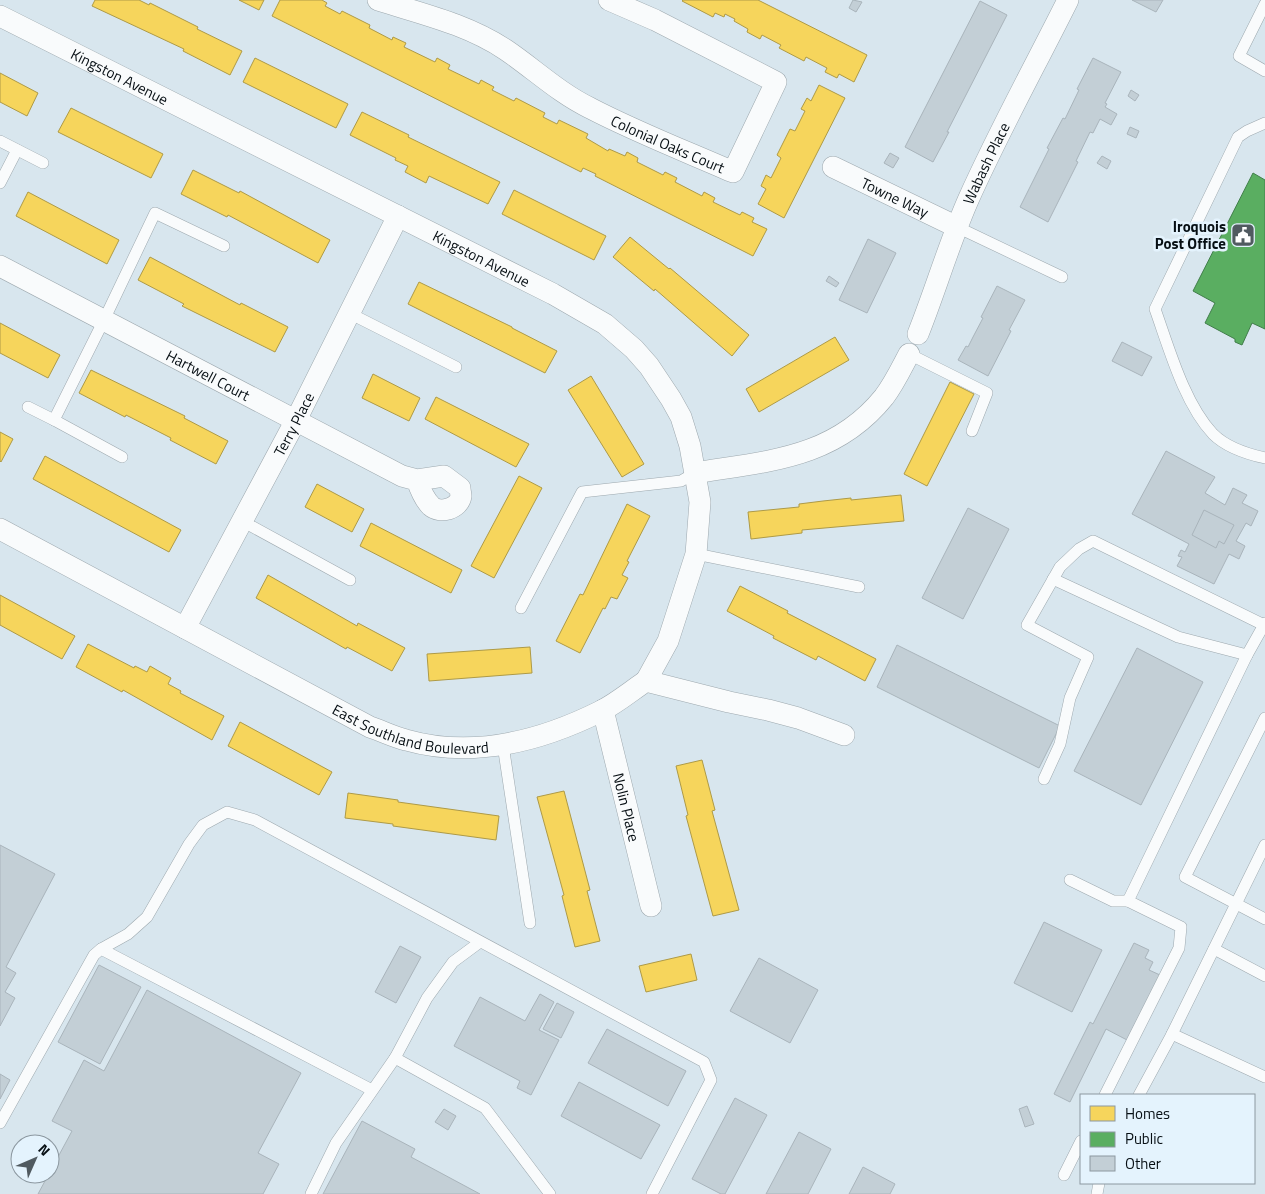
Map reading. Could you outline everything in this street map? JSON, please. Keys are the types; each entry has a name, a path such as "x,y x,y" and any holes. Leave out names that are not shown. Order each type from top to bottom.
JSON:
{"street":[{"name":"Colonial Oaks Court","path":"378,0 475,32 505,49 553,85 589,108 732,172 776,82 655,20 608,0"},
{"name":"Wabash Place","path":"918,334 969,199 1068,0"},
{"name":"Kingston Avenue","path":"0,16 587,312 605,324 634,349 649,366 678,411 690,446 700,502 696,554 668,641 646,681"},
{"name":"Towne Way","path":"833,167 957,227"},
{"name":"Terry Place","path":"185,628 296,420 398,216"},
{"name":"Hartwell Court","path":"0,266 402,476 417,480"},
{"path":"695,473 789,457 816,449 836,439 859,423 884,397 909,354"},
{"name":"East Southland Boulevard","path":"0,529 370,726 405,740 436,746 470,748 503,745 538,737 603,710 646,681"},
{"path":"646,681 798,718 844,736"},
{"name":"Nolin Place","path":"603,710 651,906"}],"lane":[{"path":"1265,4 1239,56 1265,71"},
{"path":"1265,123 1238,137 1155,308 1173,360 1195,410 1214,435 1240,452 1265,458"},
{"path":"0,141 43,163"},
{"path":"0,183 17,150"},
{"path":"54,420 155,213 224,246"},
{"path":"957,227 1062,277"},
{"path":"349,314 456,367"},
{"path":"909,354 987,393 972,431"},
{"path":"28,407 122,457"},
{"path":"521,608 582,492 681,481 695,473"},
{"path":"242,521 350,580"},
{"path":"1044,779 1060,744 1070,698 1088,657 1027,625 1060,567 1079,550 1093,541 1264,624 1128,901"},
{"path":"696,554 859,586"},
{"path":"1053,579 1178,637 1247,656"},
{"path":"1265,718 1185,877 1265,919"},
{"path":"503,745 530,923"},
{"path":"0,1123 94,955 128,934 147,917 189,844 203,825 227,812 255,820 704,1062 710,1080 652,1194"},
{"path":"1140,1094 1172,1034 1265,845"},
{"path":"1070,880 1114,901 1128,901 1181,928 1179,948 1106,1094"},
{"path":"311,1194 336,1142 395,1058 427,998 453,962 480,942"},
{"path":"101,949 372,1090"},
{"path":"1214,949 1265,976"},
{"path":"1172,1034 1265,1077"},
{"path":"395,1058 485,1108 550,1194"},
{"path":"1064,1175 1080,1143"}],"building: Homes":[{"path":"95,0 139,0 149,5 150,3 242,51 230,75 183,51 184,49 92,6"},
{"path":"239,0 264,0 259,10"},
{"path":"280,0 322,0 327,3 325,6 340,14 342,11 370,25 369,28 392,40 393,37 406,43 404,47 435,62 437,58 450,65 448,69 479,84 481,80 494,87 492,90 514,101 516,98 545,113 543,117 557,124 559,120 588,134 586,138 608,151 609,149 625,156 627,152 638,158 637,162 663,175 665,172 677,178 675,182 702,196 704,192 715,198 713,202 740,215 742,212 754,218 752,222 767,229 753,256 595,176 596,174 583,168 581,172 272,16"},
{"path":"683,0 758,0 867,55 854,82 839,74 837,78 825,72 827,68 806,57 804,61 779,48 781,45 762,35 760,39 747,32 748,29 734,21 735,19 725,14 724,17 715,13 713,17"},
{"path":"255,58 348,104 336,128 243,82"},
{"path":"0,73 38,93 27,116 0,102"},
{"path":"819,85 845,98 784,218 758,204 766,189 761,186 766,175 771,178 781,158 777,155 790,129 795,131 805,111 801,109 807,98 811,101"},
{"path":"71,108 163,154 151,178 58,132"},
{"path":"362,112 500,182 488,204 429,176 426,183 405,172 408,166 395,160 396,158 350,135"},
{"path":"193,170 239,193 240,191 330,240 318,263 228,215 227,217 181,194"},
{"path":"514,190 606,236 594,260 502,214"},
{"path":"28,192 119,240 107,264 16,216"},
{"path":"630,237 749,335 732,356 655,289 654,291 613,257"},
{"path":"150,257 240,305 241,303 288,327 275,352 182,306 184,304 138,280"},
{"path":"419,282 557,351 545,373 408,304"},
{"path":"0,323 60,355 48,378 0,353"},
{"path":"835,337 849,360 759,412 746,389"},
{"path":"91,370 185,416 184,418 228,441 216,464 170,440 171,438 79,393"},
{"path":"373,374 420,398 409,421 362,398"},
{"path":"591,376 644,464 622,477 568,390"},
{"path":"950,382 974,394 927,486 904,474"},
{"path":"436,397 529,444 516,467 425,419"},
{"path":"0,432 13,439 1,462 0,461"},
{"path":"45,456 181,530 169,552 33,479"},
{"path":"519,476 542,488 494,578 471,566"},
{"path":"317,484 364,509 352,532 305,507"},
{"path":"901,495 904,521 802,530 802,533 751,539 748,512 799,507 799,504 823,501"},
{"path":"627,504 650,516 622,575 628,578 617,599 611,597 605,609 603,608 580,653 556,641 580,594 583,595"},
{"path":"371,523 462,570 451,593 360,546"},
{"path":"268,575 357,626 358,623 405,648 392,671 347,647 346,649 256,598"},
{"path":"740,586 788,611 787,613 876,659 865,681 818,656 816,660 727,611"},
{"path":"0,595 75,636 62,659 0,625"},
{"path":"88,644 134,668 135,666 147,672 150,666 171,678 168,684 181,691 180,693 224,716 212,740 123,690 122,692 76,667"},
{"path":"530,647 532,673 429,681 427,654"},
{"path":"240,722 332,772 319,795 228,746"},
{"path":"702,760 715,810 712,811 739,910 713,916 686,816 688,815 676,766"},
{"path":"564,791 590,890 587,891 600,941 575,947 562,896 564,895 537,797"},
{"path":"348,793 499,816 496,840 345,818"},
{"path":"691,954 697,980 646,992 639,966"}],"building: Public":[{"name":"Iroquois Post Office","path":"1253,173 1265,180 1265,329 1252,323 1242,345 1235,342 1235,339 1205,323 1215,303 1193,291"}],"building: Other":[{"path":"853,0 862,2 856,12 849,8"},
{"path":"1132,0 1163,0 1156,12"},
{"path":"980,1 1007,15 933,162 905,147"},
{"path":"1093,58 1121,72 1105,103 1107,104 1105,107 1117,114 1111,125 1100,119 1093,133 1090,132 1076,161 1078,162 1048,222 1020,207 1049,149 1047,148 1063,118 1065,119 1079,90 1077,89"},
{"path":"1131,90 1139,95 1135,101 1128,96"},
{"path":"1130,127 1139,131 1136,138 1127,134"},
{"path":"890,153 899,158 893,168 884,163"},
{"path":"1102,156 1111,161 1107,169 1097,163"},
{"path":"868,239 896,253 867,313 839,300"},
{"path":"829,276 839,283 836,287 826,281"},
{"path":"997,286 1025,300 988,376 958,360 966,346 968,347"},
{"path":"1122,342 1152,357 1142,376 1112,361"},
{"path":"1166,451 1215,477 1205,493 1225,505 1233,488 1247,495 1242,503 1258,511 1251,526 1246,523 1236,541 1245,546 1239,559 1229,554 1214,584 1177,566 1182,557 1178,556 1181,550 1185,552 1189,544 1132,514"},
{"path":"968,508 1009,529 963,619 922,598"},
{"path":"1204,510 1234,525 1224,544 1219,541 1216,548 1192,535"},
{"path":"897,645 1060,726 1039,768 877,687"},
{"path":"1137,648 1203,682 1141,805 1074,771"},
{"path":"0,845 55,874 6,967 16,973 5,992 15,998 0,1026"},
{"path":"1044,922 1102,950 1072,1012 1014,983"},
{"path":"1134,943 1149,950 1145,958 1153,962 1149,970 1160,975 1127,1040 1106,1029 1070,1102 1054,1094 1090,1022 1093,1024"},
{"path":"400,946 421,957 396,1003 375,992"},
{"path":"759,958 818,990 790,1043 730,1011"},
{"path":"99,965 141,987 100,1064 58,1042"},
{"path":"147,990 301,1073 258,1153 279,1164 263,1194 38,1194 43,1184 60,1184 60,1153 72,1131 52,1121 84,1060 104,1071"},
{"path":"540,994 554,1002 539,1030 559,1040 531,1095 517,1088 520,1081 454,1046 480,997 525,1021"},
{"path":"557,1003 574,1012 561,1038 543,1029"},
{"path":"607,1029 686,1071 668,1106 588,1063"},
{"path":"0,1074 10,1080 0,1099"},
{"path":"579,1082 660,1125 641,1159 561,1116"},
{"path":"735,1098 767,1115 725,1194 721,1194 692,1179"},
{"path":"1027,1106 1034,1124 1025,1127 1019,1109"},
{"path":"444,1109 456,1116 448,1130 435,1122"},
{"path":"362,1121 415,1149 411,1157 480,1194 323,1194"},
{"path":"799,1132 831,1149 808,1194 766,1194"},
{"path":"863,1167 895,1184 890,1194 849,1194"}],"place":[{"name":"Iroquois Post Office","path":"1243,235"}]}
